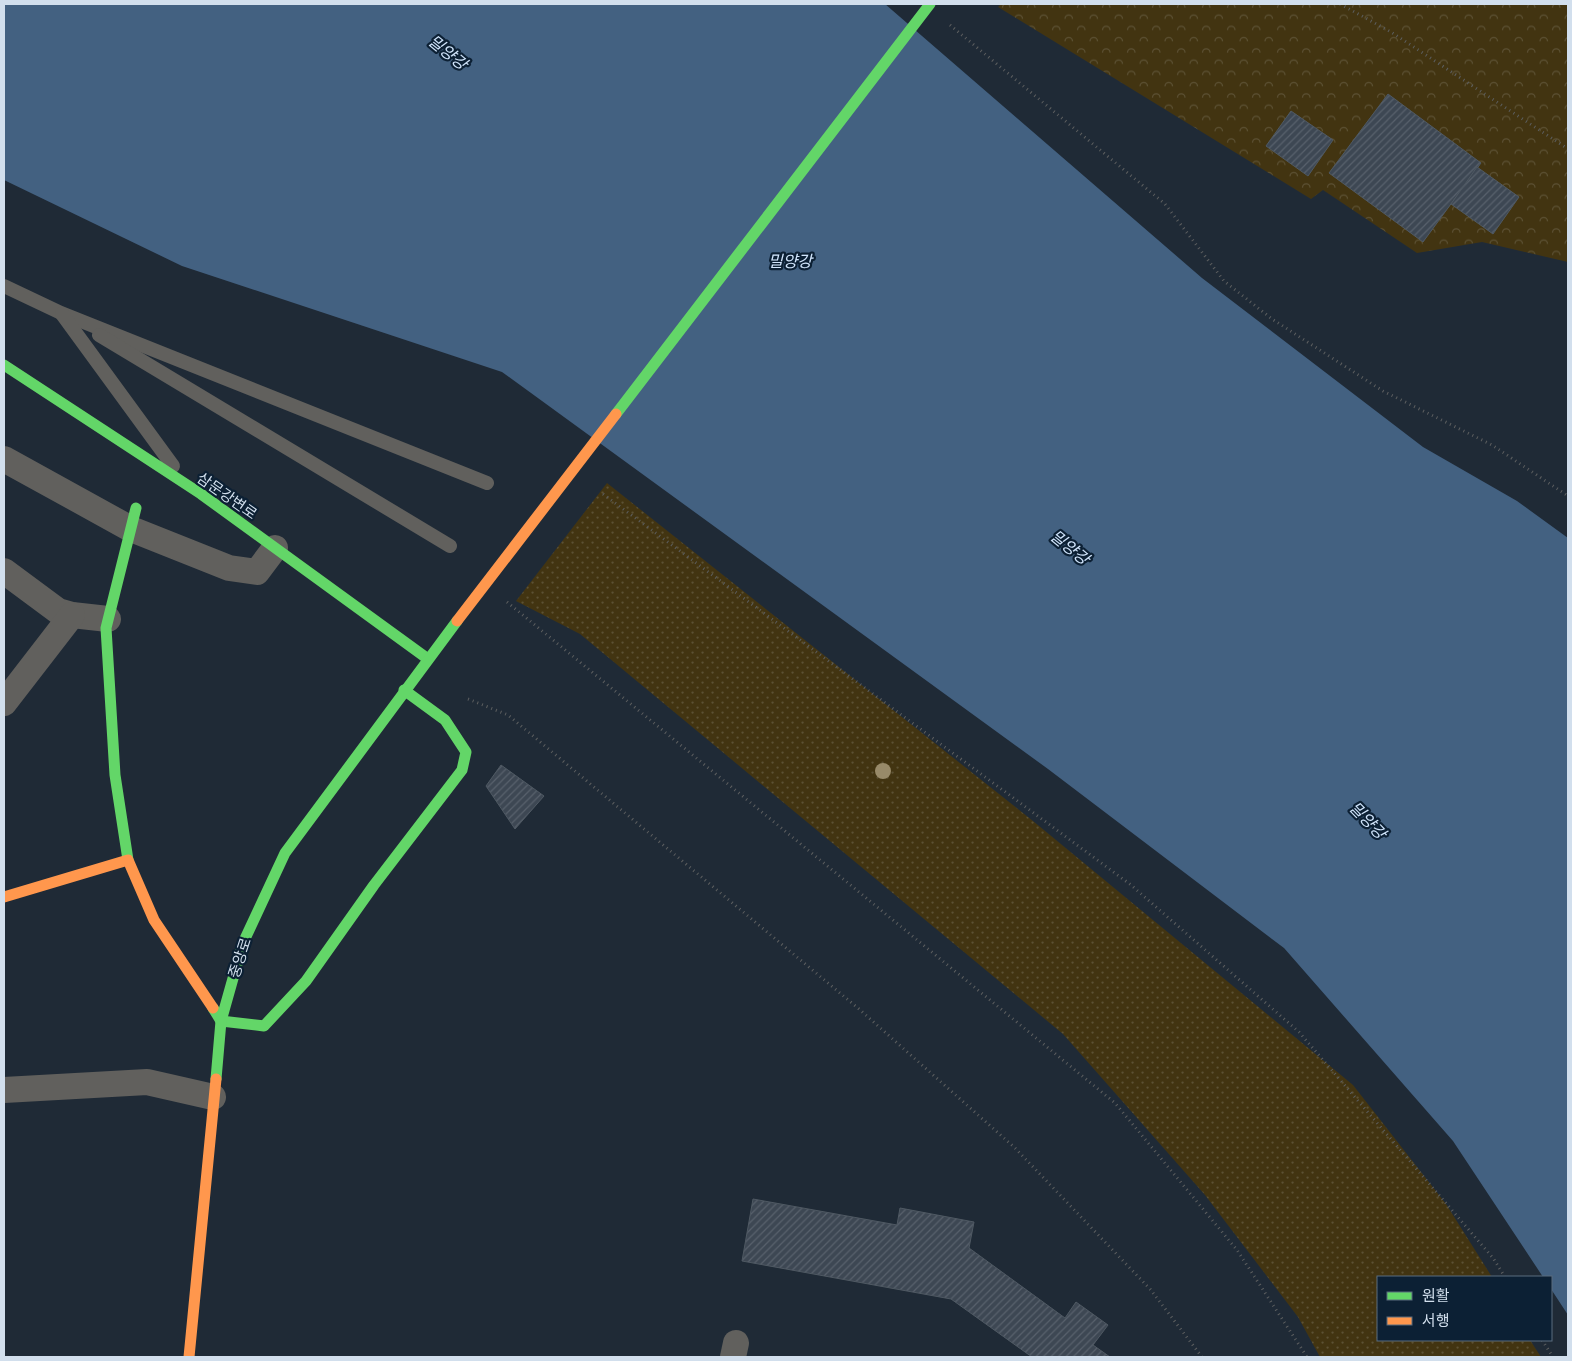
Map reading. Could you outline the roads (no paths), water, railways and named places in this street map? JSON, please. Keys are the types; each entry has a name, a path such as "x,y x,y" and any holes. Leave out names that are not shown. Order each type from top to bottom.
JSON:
{"street":[{"name":"중앙로","path":"189,1357 221,1021 243,943 285,853 404,690 930,4"},
{"name":"삼문강변로","path":"4,365 186,485 428,659"},
{"path":"4,459 134,519 229,568 257,572 275,548"},
{"path":"134,519 106,628 115,775 128,860 154,920 221,1021 264,1026 306,981 374,885 462,770 466,752 445,720 404,690"},
{"path":"4,571 58,611 72,615 108,619"},
{"path":"4,703 72,615"},
{"path":"4,897 128,860"},
{"path":"4,1090 147,1082 214,1098"}],"lane":[{"path":"4,286 62,313 487,483"},
{"path":"62,313 186,485"},
{"path":"62,313 450,546"}],"water":[{"name":"밀양강","path":"4,4 885,4 1202,278 1423,447 1517,501 1568,538 1568,1315 1552,1291 1552,1276 1542,1276 1453,1141 1284,948 1048,769 502,372 182,266 4,180"}]}
